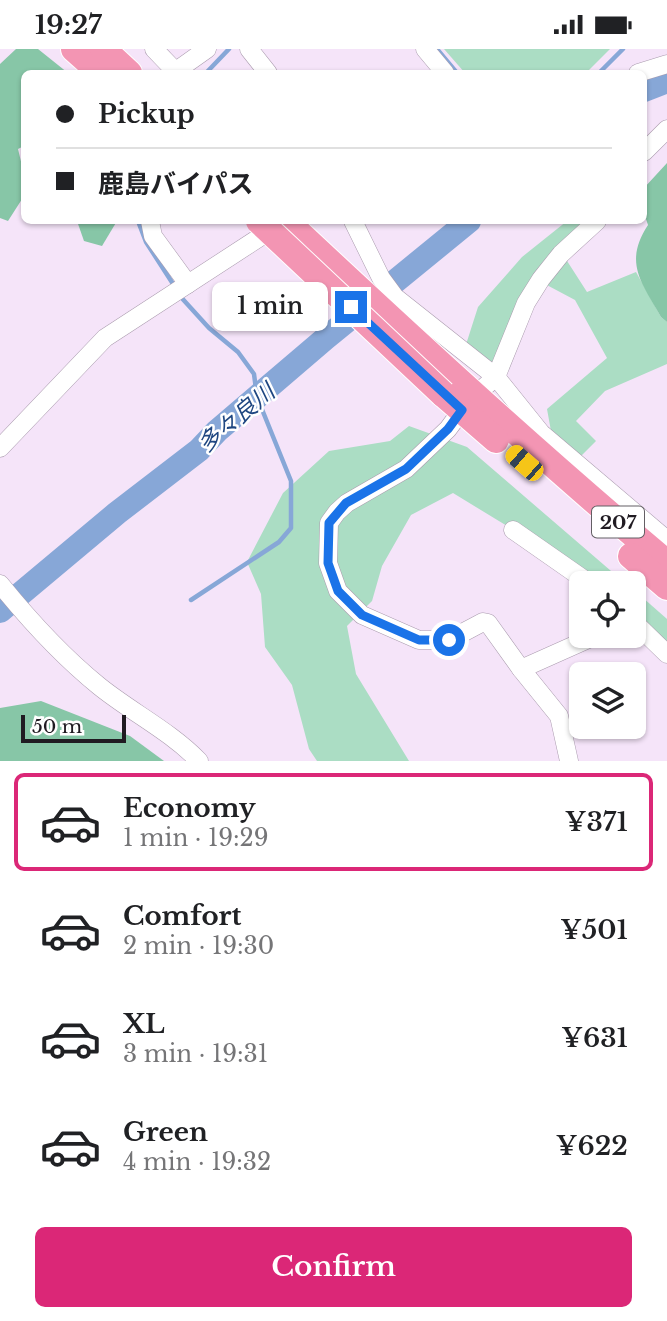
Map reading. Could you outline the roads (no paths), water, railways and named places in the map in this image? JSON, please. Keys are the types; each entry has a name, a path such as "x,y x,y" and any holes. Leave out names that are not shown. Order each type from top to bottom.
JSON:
{"highway":[{"path":"74,49 98,70"},
{"path":"103,49 126,70"},
{"name":"207","path":"262,224 459,395 667,587"},
{"name":"207","path":"288,224 459,395 569,481 667,563"}],"street":[{"path":"154,49 175,70"},
{"path":"180,70 207,49"},
{"path":"249,49 266,70"},
{"path":"425,49 442,70"},
{"path":"647,70 667,64"},
{"path":"647,149 667,129"},
{"path":"151,224 153,236 188,284"},
{"path":"0,448 105,338 280,224"},
{"path":"354,224 381,278 395,297 496,377 541,433 667,540"},
{"path":"569,761 559,716 521,670 488,623 483,622 449,640 419,640 362,615 338,591 328,563 329,523 346,503 406,469 448,429 459,395 496,377 526,303 541,279 561,254 594,224"},
{"path":"513,530 572,571"},
{"path":"2,587 64,656 82,672 182,744 199,761"},
{"path":"646,639 667,654"},
{"path":"521,670 569,648"}],"waterway":[{"path":"209,70 229,49"},
{"path":"437,49 454,70"},
{"path":"602,70 623,49"},
{"name":"多々良川","path":"647,89 667,81"},
{"path":"139,224 146,242 175,287"},
{"name":"多々良川","path":"0,611 117,513 199,450 217,431 327,337 465,224"},
{"path":"179,295 209,328 238,352 254,374 257,397 291,481 291,528 279,542 191,600"}]}
